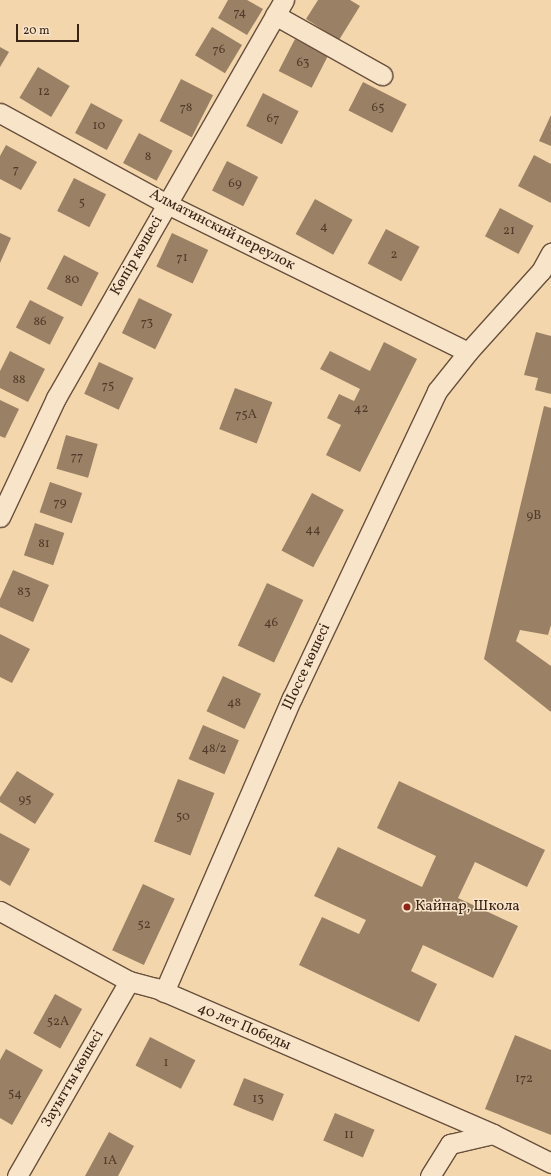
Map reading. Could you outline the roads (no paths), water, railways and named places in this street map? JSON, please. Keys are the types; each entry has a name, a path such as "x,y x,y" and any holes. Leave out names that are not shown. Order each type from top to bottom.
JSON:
{"street":[{"path":"280,7 382,75"},
{"name":"Көпір көшесі","path":"0,517 56,398 280,7"},
{"name":"Алматинский переулок","path":"0,113 167,204 468,352"},
{"name":"Шоссе көшесі","path":"164,992 292,698 433,399 468,352 541,270 551,253"},
{"name":"40 лет Победы","path":"0,911 130,981 164,992 493,1134"},
{"name":"Зауытты көшесі","path":"17,1176 130,981"},
{"path":"430,1176 450,1144 493,1134 551,1163"}],"place":[{"name":"Кайнар, Школа","path":"407,907"}]}
